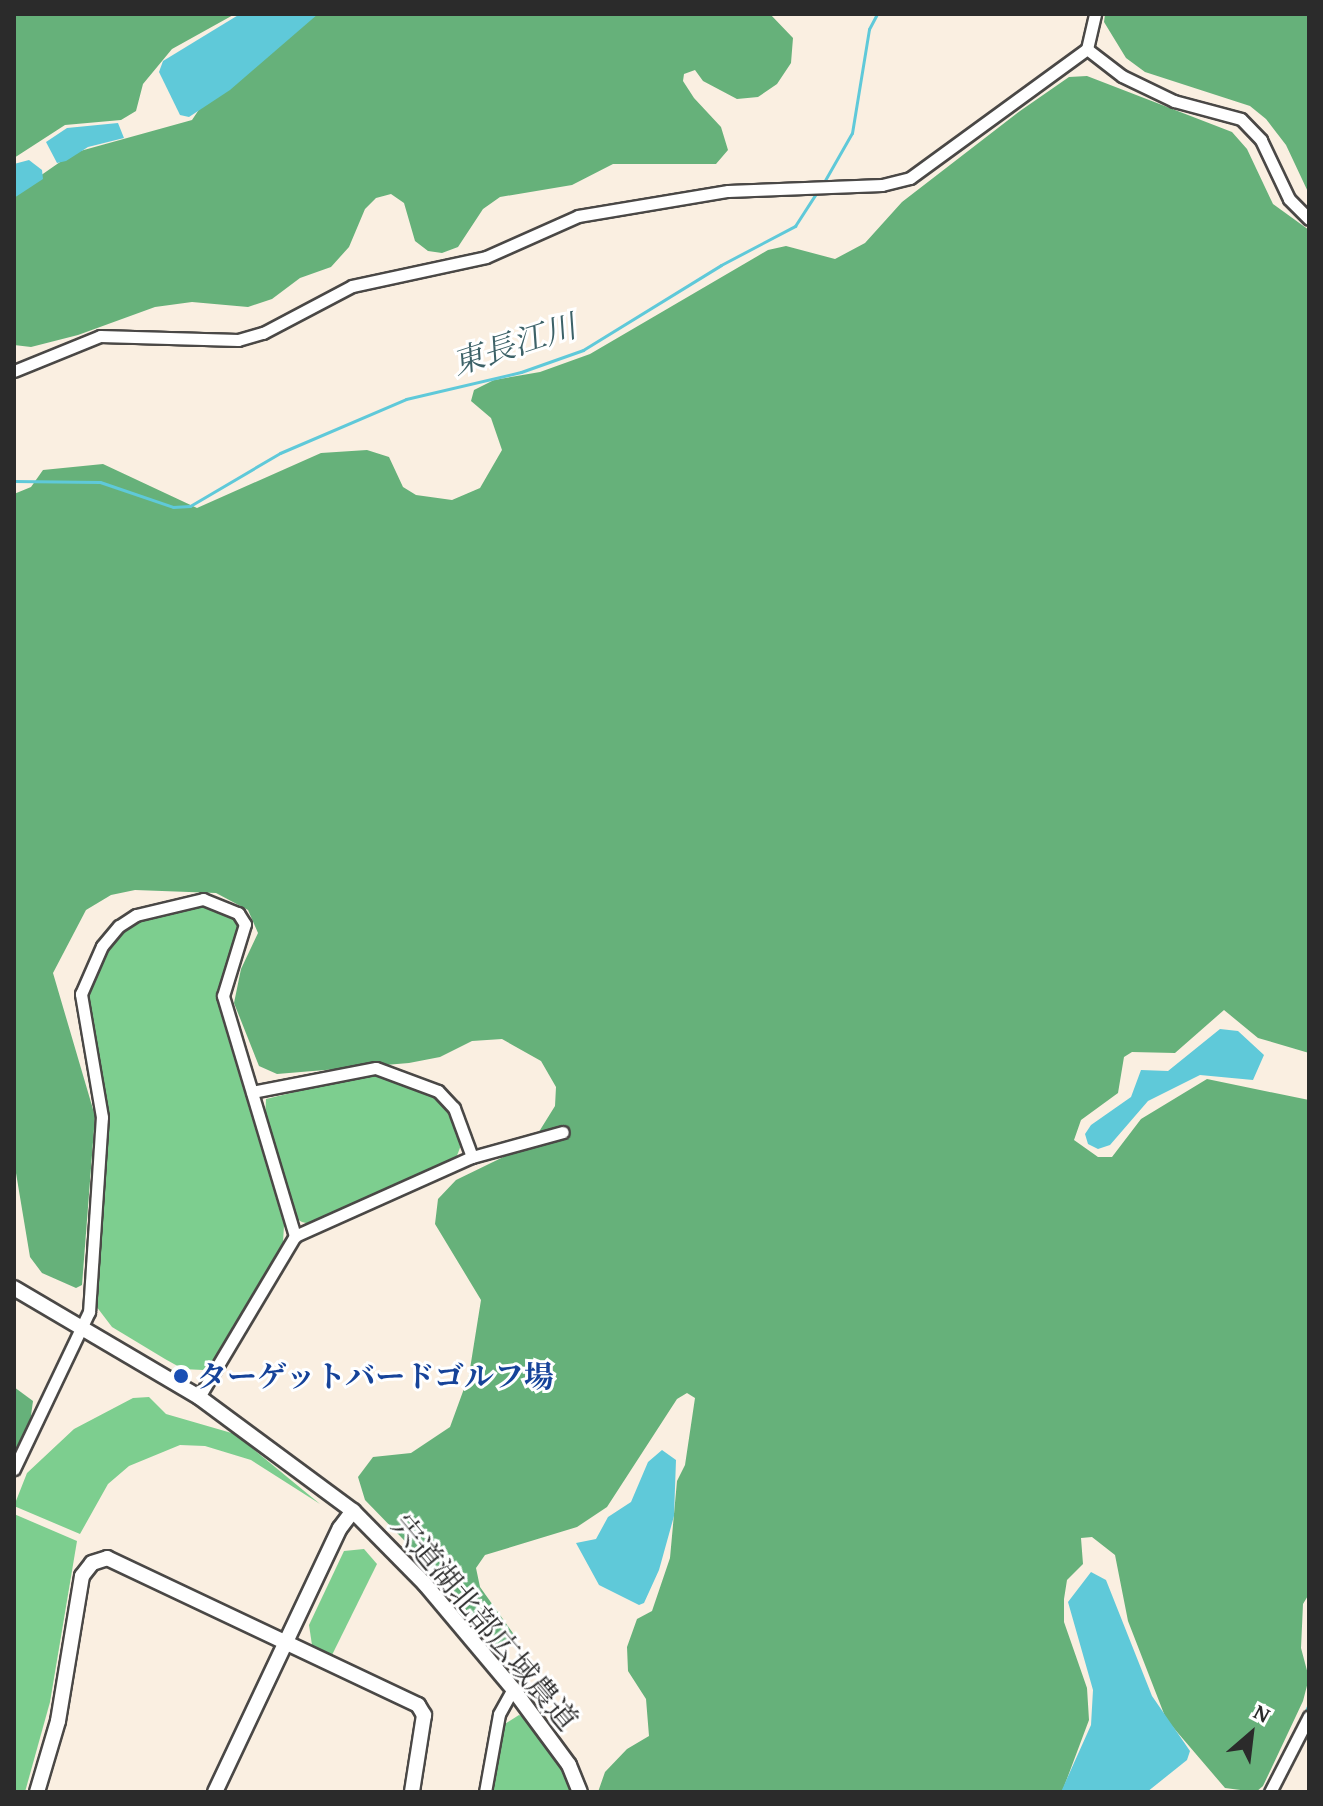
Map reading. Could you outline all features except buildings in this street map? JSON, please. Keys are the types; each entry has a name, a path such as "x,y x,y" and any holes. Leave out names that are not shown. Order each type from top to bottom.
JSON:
{"street":[{"path":"14,371 100,336 238,340 263,333 362,282 486,257 578,216 728,191 882,185 910,178 1087,49 1095,14"},
{"path":"1087,49 1122,76 1174,101 1241,119 1261,140 1289,199 1309,219"},
{"path":"14,1469 89,1312 102,1117 81,994 86,974 119,926 136,915 203,899 238,913 245,933 223,996 295,1236"},
{"path":"252,1092 376,1068 404,1076 438,1091 454,1108 472,1157"},
{"path":"199,1397 295,1236 472,1157 563,1132"},
{"name":"宍道湖北部広域農道","path":"14,1288 199,1397 353,1511 425,1584 513,1689 569,1765 580,1792"},
{"path":"215,1792 353,1511"},
{"path":"37,1792 58,1721 82,1576 96,1561 118,1561 418,1705 424,1715 412,1792"},
{"path":"485,1792 499,1714 513,1689"},
{"path":"1270,1792 1309,1716"}],"green space":[{"path":"14,14 235,14 172,49 143,84 136,111 121,120 65,125 14,158"},
{"path":"311,14 770,14 793,38 791,63 777,84 758,97 737,99 703,81 695,70 684,74 683,81 694,98 721,127 728,150 716,164 613,164 572,185 500,197 483,209 458,247 442,253 428,251 415,241 404,203 391,194 376,198 365,209 349,247 331,267 300,278 272,299 248,307 192,302 155,307 78,335 31,347 14,345 14,194 73,153 192,120 204,102"},
{"path":"1105,14 1309,14 1309,194 1286,145 1266,119 1250,106 1145,72 1126,58 1104,22"},
{"path":"1087,76 1232,132 1247,149 1273,204 1309,230 1309,1053 1258,1038 1224,1010 1175,1053 1132,1052 1124,1057 1118,1093 1081,1120 1074,1140 1098,1157 1112,1157 1141,1119 1207,1079 1309,1100 1309,1594 1303,1604 1301,1648 1309,1678 1303,1701 1263,1786 1256,1792 1225,1788 1166,1719 1128,1621 1115,1555 1092,1537 1081,1538 1083,1564 1067,1580 1064,1622 1087,1688 1089,1720 1062,1792 598,1792 605,1772 627,1749 649,1736 646,1699 628,1671 627,1647 637,1619 652,1611 670,1558 677,1481 685,1465 695,1398 687,1393 677,1399 607,1507 577,1527 485,1555 476,1568 480,1587 515,1636 509,1647 499,1650 437,1574 365,1500 358,1477 373,1457 411,1453 450,1427 469,1375 481,1300 435,1224 438,1199 456,1180 532,1143 555,1106 556,1087 541,1061 502,1039 472,1041 440,1057 409,1063 277,1074 259,1066 234,1003 241,969 258,933 248,910 216,893 135,890 111,895 86,910 53,973 95,1116 82,1285 76,1288 42,1273 30,1257 14,1161 14,494 31,487 43,470 103,464 197,508 321,453 367,450 389,457 403,487 416,495 452,500 480,488 502,450 491,418 471,401 474,390 494,380 540,372 590,354 768,250 786,246 835,259 865,243 902,202 1020,111 1069,77"},
{"path":"212,904 233,913 240,927 219,990 219,1008 284,1225 283,1243 271,1267 215,1360 203,1370 183,1369 165,1359 112,1327 96,1306 107,1121 87,1008 92,977 113,937 130,923"},
{"path":"374,1073 442,1099 461,1145 455,1161 310,1224 302,1222 295,1218 265,1121 266,1099"},
{"path":"14,1387 33,1401 30,1423 14,1453"},
{"path":"149,1397 166,1414 235,1434 320,1504 251,1460 205,1446 180,1445 129,1466 108,1484 80,1534 14,1506 27,1473 74,1429 133,1398"},
{"path":"14,1514 77,1541 50,1702 25,1792 14,1792"},
{"path":"364,1549 377,1564 332,1655 312,1645 309,1625 344,1551"},
{"path":"519,1715 527,1718 562,1767 573,1792 489,1792 503,1725"}],"water":[{"path":"240,14 318,14 230,90 189,117 180,115 159,72 163,61"},
{"path":"118,123 124,138 88,147 66,161 57,163 46,142 67,128"},
{"path":"29,160 42,170 43,179 14,198 14,164"},
{"path":"1220,1029 1238,1031 1264,1055 1253,1080 1200,1075 1148,1101 1110,1145 1098,1149 1088,1144 1085,1134 1091,1125 1131,1097 1141,1070 1168,1071"},
{"path":"662,1450 676,1460 674,1516 659,1570 644,1603 639,1605 599,1585 576,1543 596,1539 608,1517 631,1502 648,1462"},
{"path":"1091,1572 1106,1580 1152,1696 1190,1751 1187,1760 1147,1792 1061,1792 1091,1725 1093,1690 1068,1602"}],"waterway":[{"name":"東長江川","path":"824,182 852,133 869,29 877,14"},
{"name":"東長江川","path":"14,481 100,482 173,507 190,506 280,453 406,399 521,372 583,350 721,265 795,226 817,192"},
{"path":"1304,1715 1309,1704"},
{"path":"1263,1792 1280,1760"}],"place":[{"name":"ターゲットバードゴルフ場","path":"181,1376"}]}
